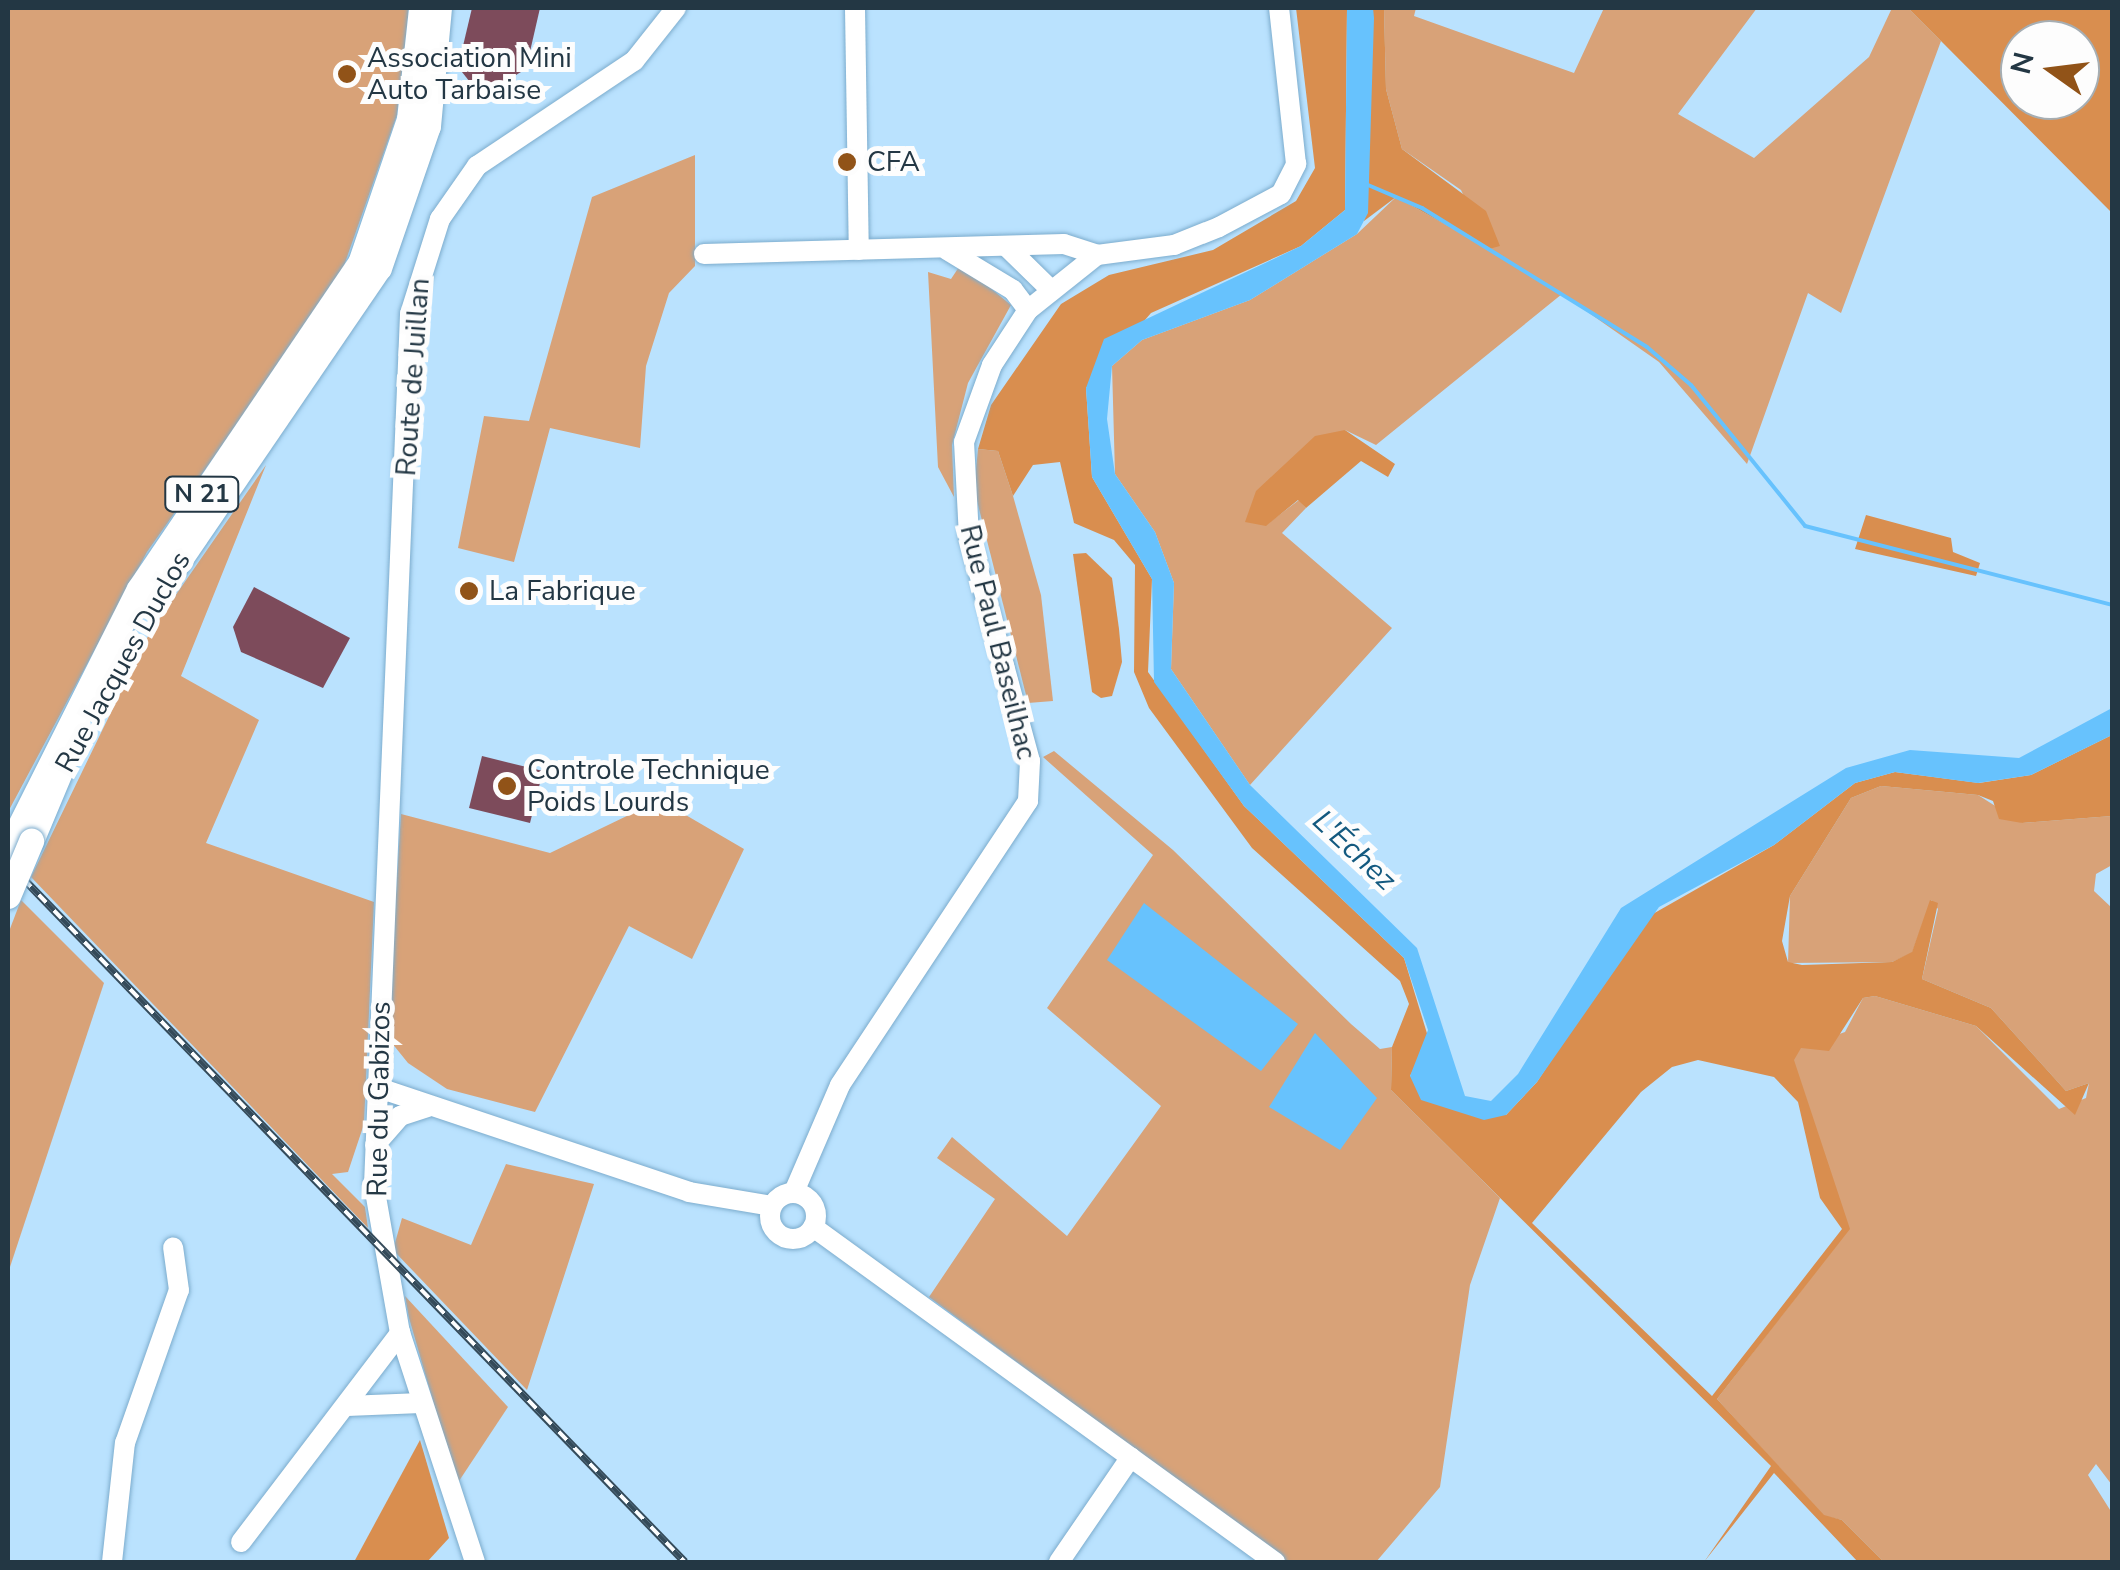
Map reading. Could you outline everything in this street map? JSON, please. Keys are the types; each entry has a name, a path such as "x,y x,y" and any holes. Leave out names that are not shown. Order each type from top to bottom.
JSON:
{"main road":[{"name":"Rue Jacques Duclos","path":"18,838 140,589 360,263 408,120 421,8"},
{"name":"Rue Jacques Duclos","path":"18,838 162,585 379,268 428,126 440,8"},
{"name":"N 21","path":"8,896 18,838"}],"street":[{"name":"Route de Juillan","path":"399,621 410,314 440,219 477,166 634,61 676,8"},
{"path":"855,8 859,250"},
{"path":"704,254 1084,246 1098,256 1174,245 1281,194 1296,164 1279,8"},
{"path":"1004,246 1050,289"},
{"path":"947,250 1013,290 1028,310"},
{"name":"Rue Paul Baseilhac","path":"794,1192 849,1069 1028,801 1030,761 960,481 972,407 1028,310 1050,289 1098,256"},
{"name":"Rue du Gabizos","path":"399,621 374,1147 400,1333 475,1562"},
{"path":"376,1086 690,1192 772,1206 794,1192 815,1208 814,1228"},
{"path":"374,1147 400,1116 428,1106"},
{"path":"772,1206 783,1237 814,1228"},
{"path":"814,1228 1275,1562"},
{"path":"112,1562 124,1443 179,1290 174,1248"},
{"path":"241,1542 400,1333"},
{"path":"347,1406 421,1403"},
{"path":"1059,1562 1131,1456"}],"shaded area":[{"path":"8,8 409,8 397,115 339,280 147,552 8,812"},
{"path":"1296,8 1347,8 1345,210 1301,246 1151,313 1086,388 1092,477 1152,579 1148,672 1244,806 1404,958 1429,1040 1410,1076 1506,1115 1537,1082 1644,919 1774,845 1855,783 1895,772 1979,783 2031,775 2112,735 2112,816 2022,823 1999,819 1993,801 1978,795 1881,786 1851,798 1790,896 1782,941 1788,962 1802,965 1892,962 1912,952 1930,900 1938,903 1922,979 1991,1008 2066,1091 2089,1083 2075,1115 1976,1026 1875,996 1863,998 1829,1051 1801,1048 1794,1060 1850,1229 1717,1399 1824,1515 1842,1520 1884,1562 1858,1562 1774,1473 1704,1562 1771,1466 1391,1090 1392,1047 1409,1004 1400,981 1252,848 1149,708 1134,672 1135,565 1114,540 1074,523 1060,462 1033,465 1013,496 998,451 978,449 991,405 1061,304 1109,275 1213,250 1296,201 1315,168","holes":["1698,1060 1774,1077 1798,1102 1820,1198 1842,1229 1712,1396 1532,1223 1641,1092 1672,1067"]},
{"path":"1373,8 1384,8 1386,89 1402,149 1486,211 1500,246 1489,249 1396,197 1364,221"},
{"path":"1384,8 1416,8 1414,16 1574,73 1604,8 1757,8 1678,114 1754,158 1869,57 1892,8 1908,8 1941,41 1841,313 1808,293 1747,464 1659,362 1562,294 1376,445 1345,430 1266,525 1299,500 1306,508 1282,533 1392,628 1250,785 1171,669 1174,583 1155,532 1115,474 1112,366 1142,340 1250,300 1357,234 1396,197 1489,249 1461,190 1402,149 1386,89"},
{"path":"1908,8 2112,8 2112,213 2019,120 2100,120 2100,20 2000,20 2000,100"},
{"path":"695,155 695,266 669,293 646,366 640,448 550,428 514,562 458,548 484,416 529,421 592,197"},
{"path":"961,264 1011,305 968,383 952,445 954,497 938,467 928,272 951,279"},
{"path":"1345,430 1395,464 1388,477 1361,461 1306,508 1298,500 1266,526 1245,522 1256,491 1315,436"},
{"path":"978,449 998,451 1013,496 1041,595 1053,701 1028,703 974,489"},
{"path":"266,465 181,676 259,720 206,843 374,902 364,1124 348,1172 332,1174 365,1207 368,1228 31,877 150,632"},
{"path":"1866,515 1951,538 1953,552 1980,563 1976,576 1855,549"},
{"path":"1086,553 1112,578 1119,629 1122,662 1112,696 1101,698 1092,692 1073,554"},
{"path":"1054,751 1173,850 1351,1024 1380,1049 1392,1047 1391,1090 1500,1198 1470,1285 1440,1487 1376,1562 1287,1562 929,1297 995,1199 937,1158 952,1137 1067,1236 1161,1106 1047,1008 1153,855 1043,757"},
{"path":"1881,786 1978,795 2022,823 2112,816 2112,865 2096,874 2094,891 2112,908 2112,1485 2096,1464 2088,1475 2112,1513 2112,1562 1884,1562 1842,1520 1824,1516 1717,1399 1849,1229 1793,1060 1800,1048 1845,1032 1863,998 1875,996 1976,1026 2059,1109 2086,1098 2089,1083 2066,1091 1991,1008 1922,979 1938,909 1931,900 1912,953 1892,962 1788,963 1790,896 1851,798"},
{"path":"660,800 744,849 692,959 629,926 535,1112 447,1089 408,1063 387,1037 401,814 550,853"},
{"path":"21,900 104,983 8,1273 8,934"},
{"path":"506,1164 594,1184 527,1390 393,1250 402,1218 471,1245"},
{"path":"405,1296 508,1407 457,1484 409,1318"},
{"path":"420,1440 449,1538 427,1562 354,1562"}],"water":[{"path":"1347,8 1373,8 1374,18 1368,213 1357,234 1250,300 1142,340 1112,366 1107,419 1115,474 1155,532 1174,583 1171,669 1250,785 1417,948 1465,1096 1491,1101 1518,1074 1621,908 1846,768 1910,750 2019,758 2112,708 2112,735 2031,775 1978,783 1895,772 1855,783 1774,845 1659,907 1537,1082 1506,1115 1484,1120 1421,1100 1410,1076 1428,1030 1404,958 1244,806 1154,682 1152,579 1092,477 1086,388 1104,339 1301,246 1345,210"},
{"path":"1144,903 1298,1024 1261,1071 1107,960"},
{"path":"1315,1033 1377,1098 1340,1150 1269,1107"}],"building":[{"path":"472,8 540,8 526,69 481,96 458,67"},
{"path":"254,587 350,638 323,688 241,652 233,627"},
{"name":"Controle Technique Poids Lourds","path":"482,756 543,771 530,823 469,808"}],"waterway":[{"path":"1368,185 1422,208 1647,347 1691,385 1805,526 2112,605"}],"railway":[{"path":"8,863 685,1562"}],"place":[{"name":"Association Mini Auto Tarbaise","path":"347,74"},
{"name":"CFA","path":"847,162"},
{"name":"La Fabrique","path":"469,591"},
{"name":"Controle Technique Poids Lourds","path":"507,786"}],"water label":[{"name":"L'Échez","path":"1354,851"}]}
